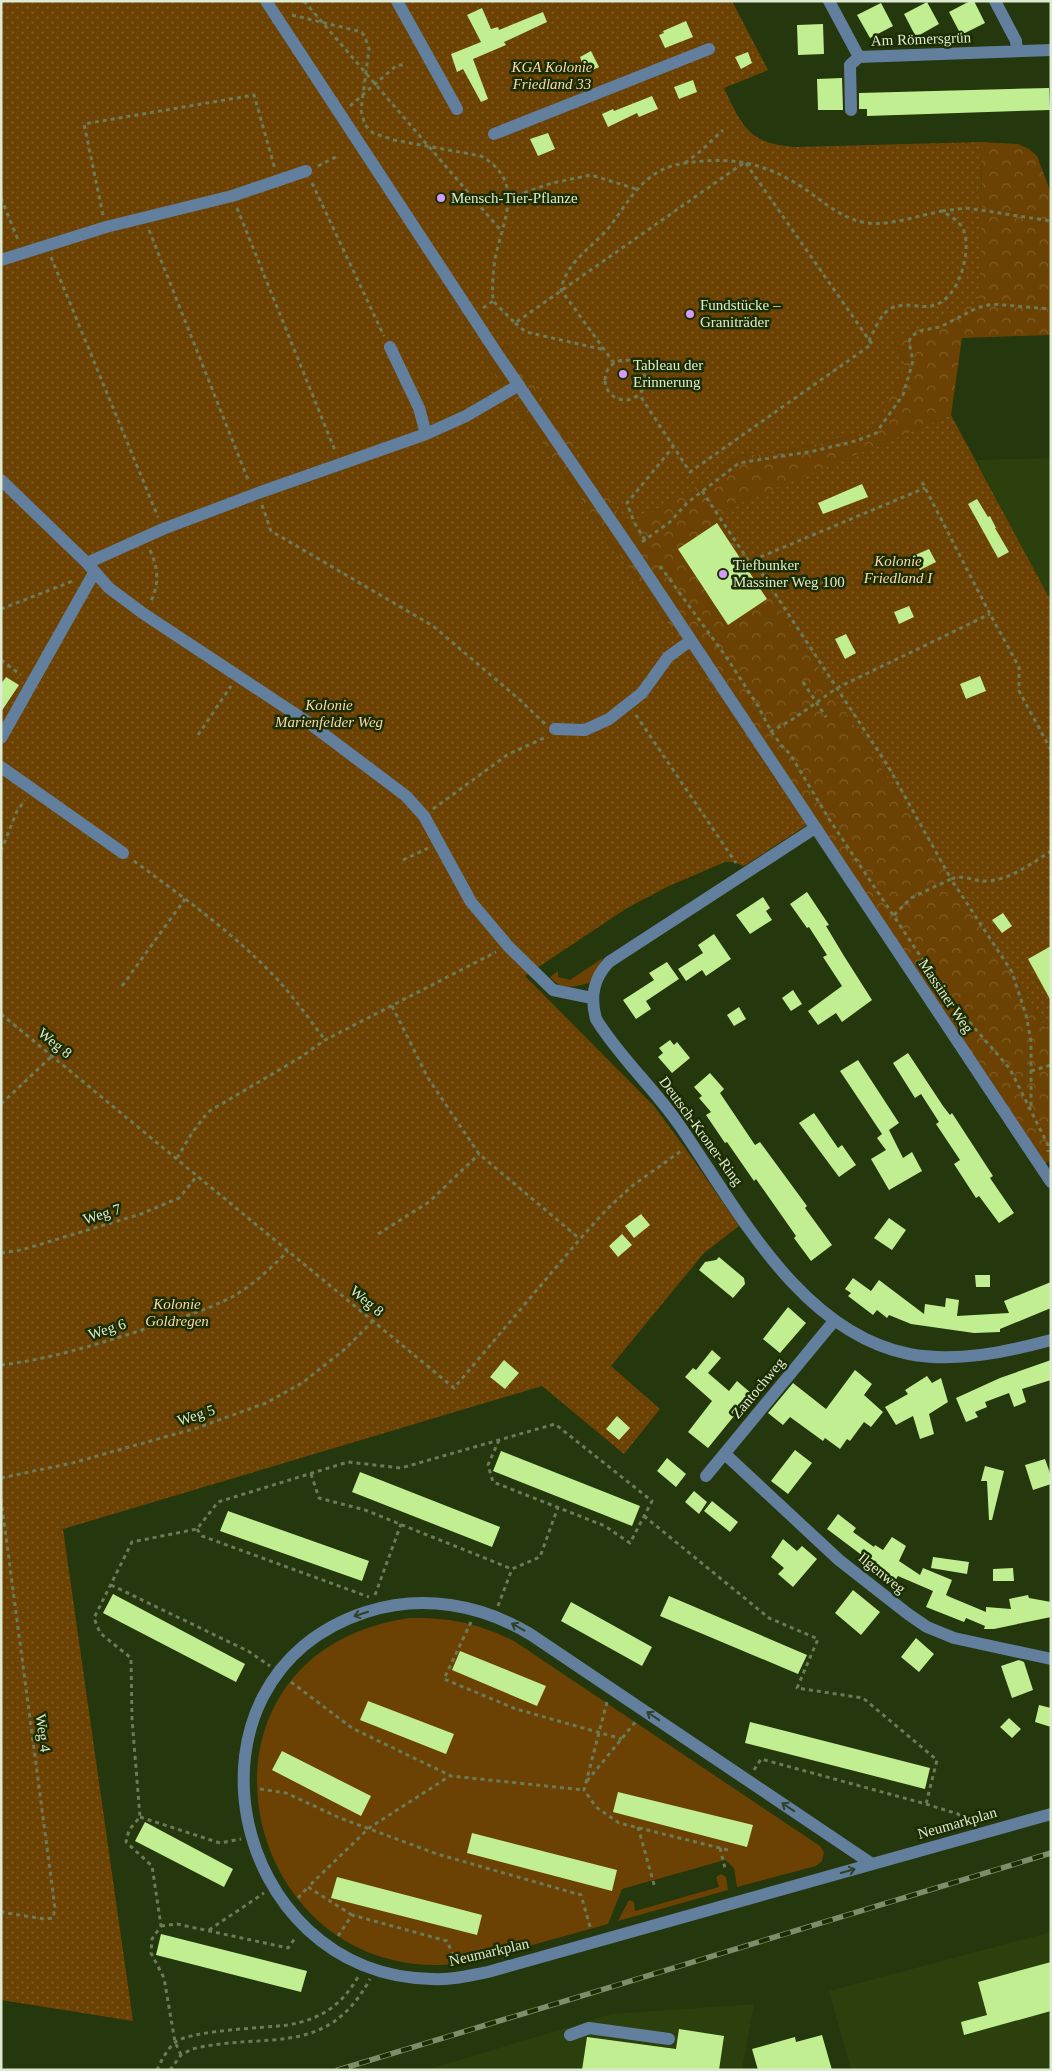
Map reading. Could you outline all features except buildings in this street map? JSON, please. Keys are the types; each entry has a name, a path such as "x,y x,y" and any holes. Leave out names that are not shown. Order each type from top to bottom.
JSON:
{"street":[{"name":"Massiner Weg","path":"266,1 519,385 631,550 1051,1182"},
{"path":"398,1 457,109"},
{"name":"Am Römersgrün","path":"830,1 859,57 1051,50"},
{"path":"995,1 1016,42 1018,51"},
{"path":"494,134 709,50"},
{"path":"851,110 850,65 859,57"},
{"path":"1,260 106,227 232,196 279,182 306,171"},
{"path":"390,347 419,408 426,434"},
{"path":"1,738 32,683 91,568 144,538 163,530 256,494 426,434 466,416 519,385"},
{"path":"1,480 109,588 144,614 309,723 365,763 406,796 424,816 440,842 471,902 508,946 553,990 592,998"},
{"path":"555,729 584,730 609,719 642,693 668,657 690,641"},
{"path":"1,767 123,853"},
{"name":"Deutsch-Kroner-Ring","path":"815,828 609,962 598,974 592,998 596,1020 679,1124 771,1258 808,1300 834,1321 875,1344 909,1354 925,1356 980,1355 1051,1340"},
{"name":"Zantochweg","path":"706,1476 834,1321"},
{"name":"Ilgenweg","path":"725,1454 839,1560 927,1627 954,1638 1051,1658"},
{"name":"Neumarkplan","path":"872,1864 514,1624 475,1610 447,1603 423,1602 375,1609 351,1617 307,1643 291,1657 278,1673 261,1700 246,1748 243,1773 248,1824 254,1847 263,1868 281,1899 295,1918 330,1948 349,1958 394,1975 431,1979 481,1974 1051,1814"},
{"path":"570,2035 589,2028 669,2039"}],"path":[{"path":"304,1 503,234"},
{"path":"285,11 362,32 369,49 361,110 364,125 372,133 394,140 481,156 499,170 507,183 509,198 492,281 493,301 514,323 526,332 606,351"},
{"path":"340,115 397,65 404,65"},
{"path":"106,227 84,124 254,95 279,182"},
{"path":"685,163 723,130"},
{"path":"336,157 306,171 360,288 390,347"},
{"path":"561,290 569,271 591,245 613,224 636,189 656,172 685,163 716,160 745,162 773,171 803,188 834,210 854,220 868,224 884,223 967,208 1051,221"},
{"path":"514,323 745,162"},
{"path":"639,394 690,472 872,344 745,162"},
{"path":"509,198 552,183 591,175 636,189"},
{"path":"232,196 341,464"},
{"path":"1,198 24,252"},
{"path":"869,341 879,322 889,309 906,304 933,306 950,295 960,278 964,258 965,235 959,222 942,211"},
{"path":"144,218 271,531 433,626 520,700 541,722 555,729 550,735 507,755 424,816"},
{"path":"46,245 163,530"},
{"path":"561,290 614,363"},
{"path":"631,550 670,522 687,503 720,480 739,463 814,451 856,441 876,433 903,395 913,361 909,342 911,336 923,330 940,327 977,308 992,304 1051,309"},
{"path":"626,360 632,361 642,370 645,383 639,394 627,400 610,393 605,381 606,374 614,363 626,360"},
{"path":"623,508 674,447"},
{"path":"922,482 1019,667 1019,691 1051,750"},
{"path":"702,491 748,560 754,560 925,488"},
{"path":"627,503 634,522 645,540"},
{"path":"144,538 158,573 152,599 144,614"},
{"path":"653,559 736,671 771,731 790,754 825,813 947,996 1010,1069 1048,1146 1048,1153 1036,1162"},
{"path":"754,560 888,766 951,879 1012,972 1026,1015 1031,1041 1031,1109"},
{"path":"1,610 91,568"},
{"path":"756,740 793,719 837,688 990,614"},
{"path":"1,660 32,683"},
{"path":"198,735 238,675"},
{"path":"804,682 826,717"},
{"path":"629,704 736,863 736,869"},
{"path":"1,851 17,812 32,790"},
{"path":"403,860 440,842"},
{"path":"894,915 911,898 951,879 959,876 977,880 1003,878 1051,851"},
{"path":"123,853 224,929 278,980 325,1040"},
{"path":"122,986 185,899"},
{"path":"176,1158 208,1112 301,1057 325,1040 508,946"},
{"path":"392,1006 428,1078 479,1154 580,1239"},
{"name":"Weg 8","path":"1,1014 454,1388 580,1239 632,1186 692,1143"},
{"path":"1,1104 52,1056"},
{"path":"1031,1071 1051,1065"},
{"path":"378,1234 429,1202 479,1154"},
{"name":"Weg 7","path":"1,1253 21,1250 141,1214 178,1198 197,1176"},
{"name":"Weg 6","path":"1,1365 39,1360 196,1313 232,1296 259,1278 288,1251"},
{"name":"Weg 5","path":"1,1478 72,1464 197,1428 266,1404 309,1377 345,1349 372,1321"},
{"path":"181,2055 175,2042 164,1978 151,1953 152,1939 161,1926 152,1866 126,1842 129,1830 140,1817 132,1719 130,1658 100,1633 94,1618 132,1542 197,1529 218,1502 348,1462 402,1468 499,1440 555,1424 652,1501 630,1543 605,1526 493,1482 488,1465 499,1440"},
{"path":"311,1474 319,1498 365,1510 512,1569 540,1557 558,1507"},
{"name":"Weg 4","path":"1,1500 55,1908 53,1918 44,1919 1,1912"},
{"path":"644,1516 769,1618 818,1640 797,1688 863,1698 937,1760 926,1804"},
{"path":"197,1529 202,1536 374,1599 401,1524"},
{"path":"498,1606 512,1569"},
{"path":"111,1585 248,1651 270,1667"},
{"path":"472,1620 444,1679 516,1709 622,1738"},
{"path":"288,1680 352,1728 451,1776 584,1790 596,1806 619,1823 728,1850"},
{"path":"584,1790 607,1699"},
{"path":"586,1782 638,1720"},
{"path":"753,1771 761,1759 958,1814 971,1825"},
{"path":"296,1901 308,1887 370,1828 451,1776"},
{"path":"254,1789 286,1793 340,1818 437,1854 581,1895 591,1931"},
{"path":"140,1817 220,1843 241,1839"},
{"path":"638,1827 655,1888"},
{"path":"720,1848 725,1868"},
{"path":"308,1887 352,1915 447,1941 458,1967"},
{"path":"209,1930 264,1893"},
{"path":"336,1938 352,1915"},
{"path":"161,1926 177,1924 288,1948 298,1934"},
{"path":"170,2070 181,2055 203,2046 299,2037 320,2030 336,2022 347,2013 374,1969"},
{"path":"157,2070 161,2061 175,2042 190,2035 304,2022 333,2008 346,1994 359,1975"}],"shaded area":[{"path":"1051,458 1051,601 976,460"},
{"path":"1051,1932 1051,2070 851,2070 829,1991"},
{"path":"754,2004 742,2070 426,2070 612,2014"}],"green space":[{"name":"Kolonie Marienfelder Weg","path":"1,1 732,1 768,70 724,88 742,123 757,137 767,142 795,147 981,142 982,210 979,303 893,339 905,362 901,379 871,431 774,453 736,456 713,477 627,526 507,345 484,360 807,825 744,866 733,862 725,862 669,886 627,908 525,976 654,1106 739,1226 704,1253 611,1366 660,1409 624,1454 542,1386 63,1529 133,2021 1,2000"},
{"path":"981,142 1018,144 1029,149 1037,156 1051,193 1051,335 962,338 951,415 720,513 1051,1036 1051,1165 1048,1161 1045,1164 484,360 507,345 627,525 713,477 736,456 774,453 871,431 905,362 893,339 982,210"},
{"name":"Kolonie Friedland I","path":"951,415 1051,601 1051,1036 719,512"},
{"path":"603,958 589,983 568,987 559,984 550,977 558,971 558,977 570,980"},
{"path":"409,1618 463,1622 514,1641 820,1846 824,1852 822,1861 816,1866 737,1887 734,1868 725,1860 622,1889 608,1924 471,1962 392,1960 329,1929 285,1880 261,1818 259,1753 282,1693 332,1645"},
{"path":"721,1874 726,1877 728,1890 618,1921 629,1900 634,1902 635,1911 719,1887 716,1877"}],"railway":[{"path":"338,2070 1051,1853"}],"place":[{"name":"Mensch-Tier-Pflanze","path":"441,198"},
{"name":"Fundstücke – Graniträder","path":"690,314"},
{"name":"Tableau der Erinnerung","path":"623,374"},
{"name":"Tiefbunker Massiner Weg 100","path":"723,574"}],"park label":[{"name":"KGA Kolonie Friedland 33","path":"552,76"},
{"name":"Kolonie Goldregen","path":"177,1312"}]}
